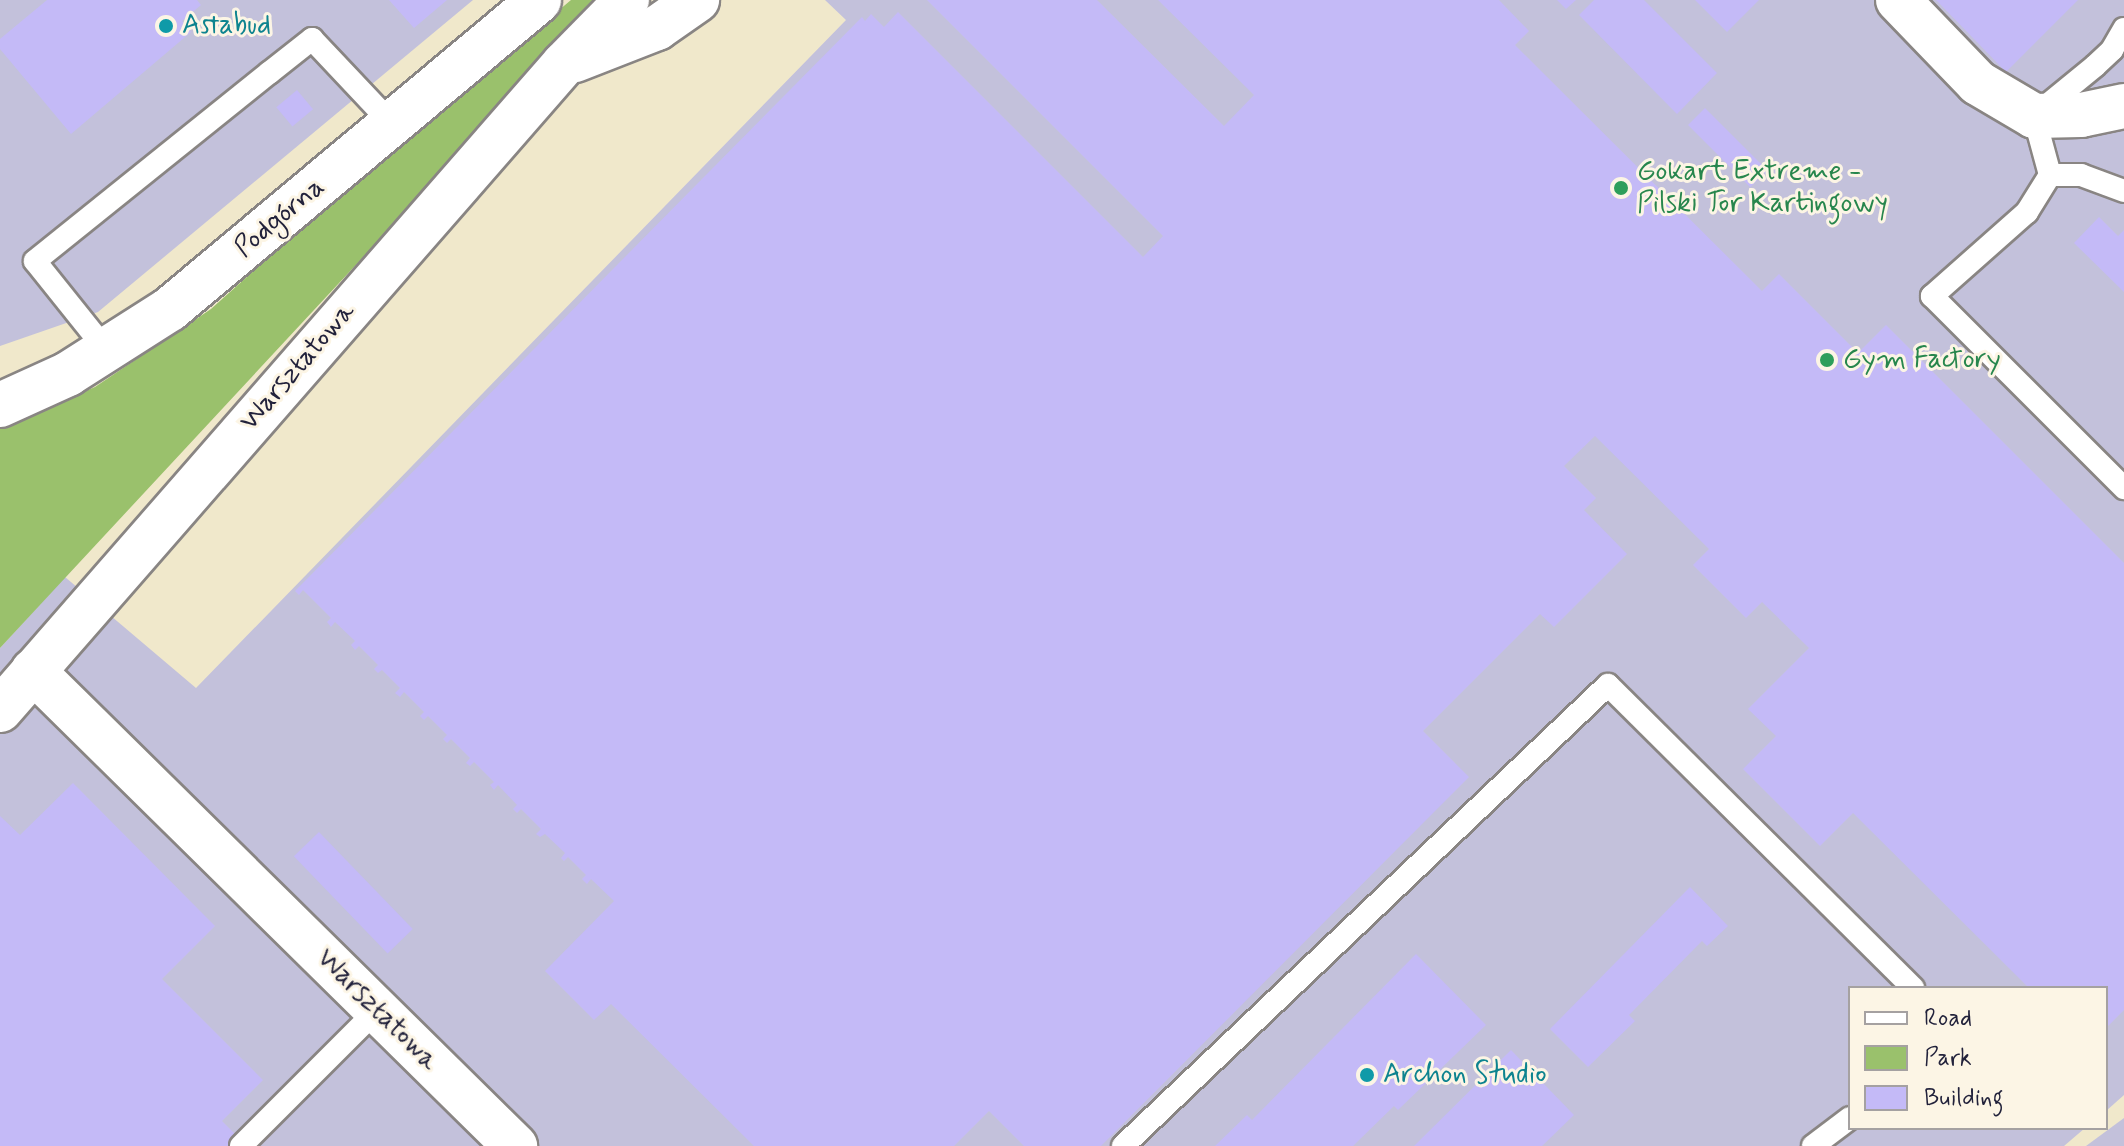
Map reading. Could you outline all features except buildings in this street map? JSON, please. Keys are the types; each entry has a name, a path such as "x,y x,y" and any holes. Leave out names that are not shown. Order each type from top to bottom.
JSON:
{"street":[{"name":"Podgórna","path":"0,405 68,374 133,336 211,277 539,0"},
{"name":"Warsztatowa","path":"0,710 564,64 627,0"},
{"name":"Warsztatowa","path":"564,64 657,28 697,0"},
{"path":"1898,0 1978,83 2034,116 2081,115 2124,106"},
{"name":"Warsztatowa","path":"33,671 515,1146"}],"lane":[{"path":"2124,29 2112,50 2034,116 2050,175 2027,212 1932,296 2124,488"},
{"path":"107,351 35,261 269,73 312,39 392,124"},
{"path":"2050,175 2081,175 2124,191"},
{"path":"1123,1146 1608,685 1911,986"},
{"path":"241,1146 377,1010"},
{"path":"1813,1146 1848,1120"}],"shaded area":[{"path":"0,0 473,0 98,312 0,346"},
{"path":"825,0 2124,0 2124,1095 2108,1109 2108,986 1848,986 1848,1130 2083,1130 2064,1146 0,1146 0,648 65,577 196,688 846,20"},
{"path":"2124,1118 2124,1146 2086,1146 2108,1130"}],"green space":[{"path":"571,0 602,0 0,648 0,428 95,387 211,309 323,209"}],"place":[{"name":"Astabud","path":"166,26"},
{"name":"Gokart Extreme - Pilski Tor Kartingowy","path":"1621,188"},
{"name":"Gym Factory","path":"1827,360"},
{"name":"Archon Studio","path":"1367,1075"}]}
